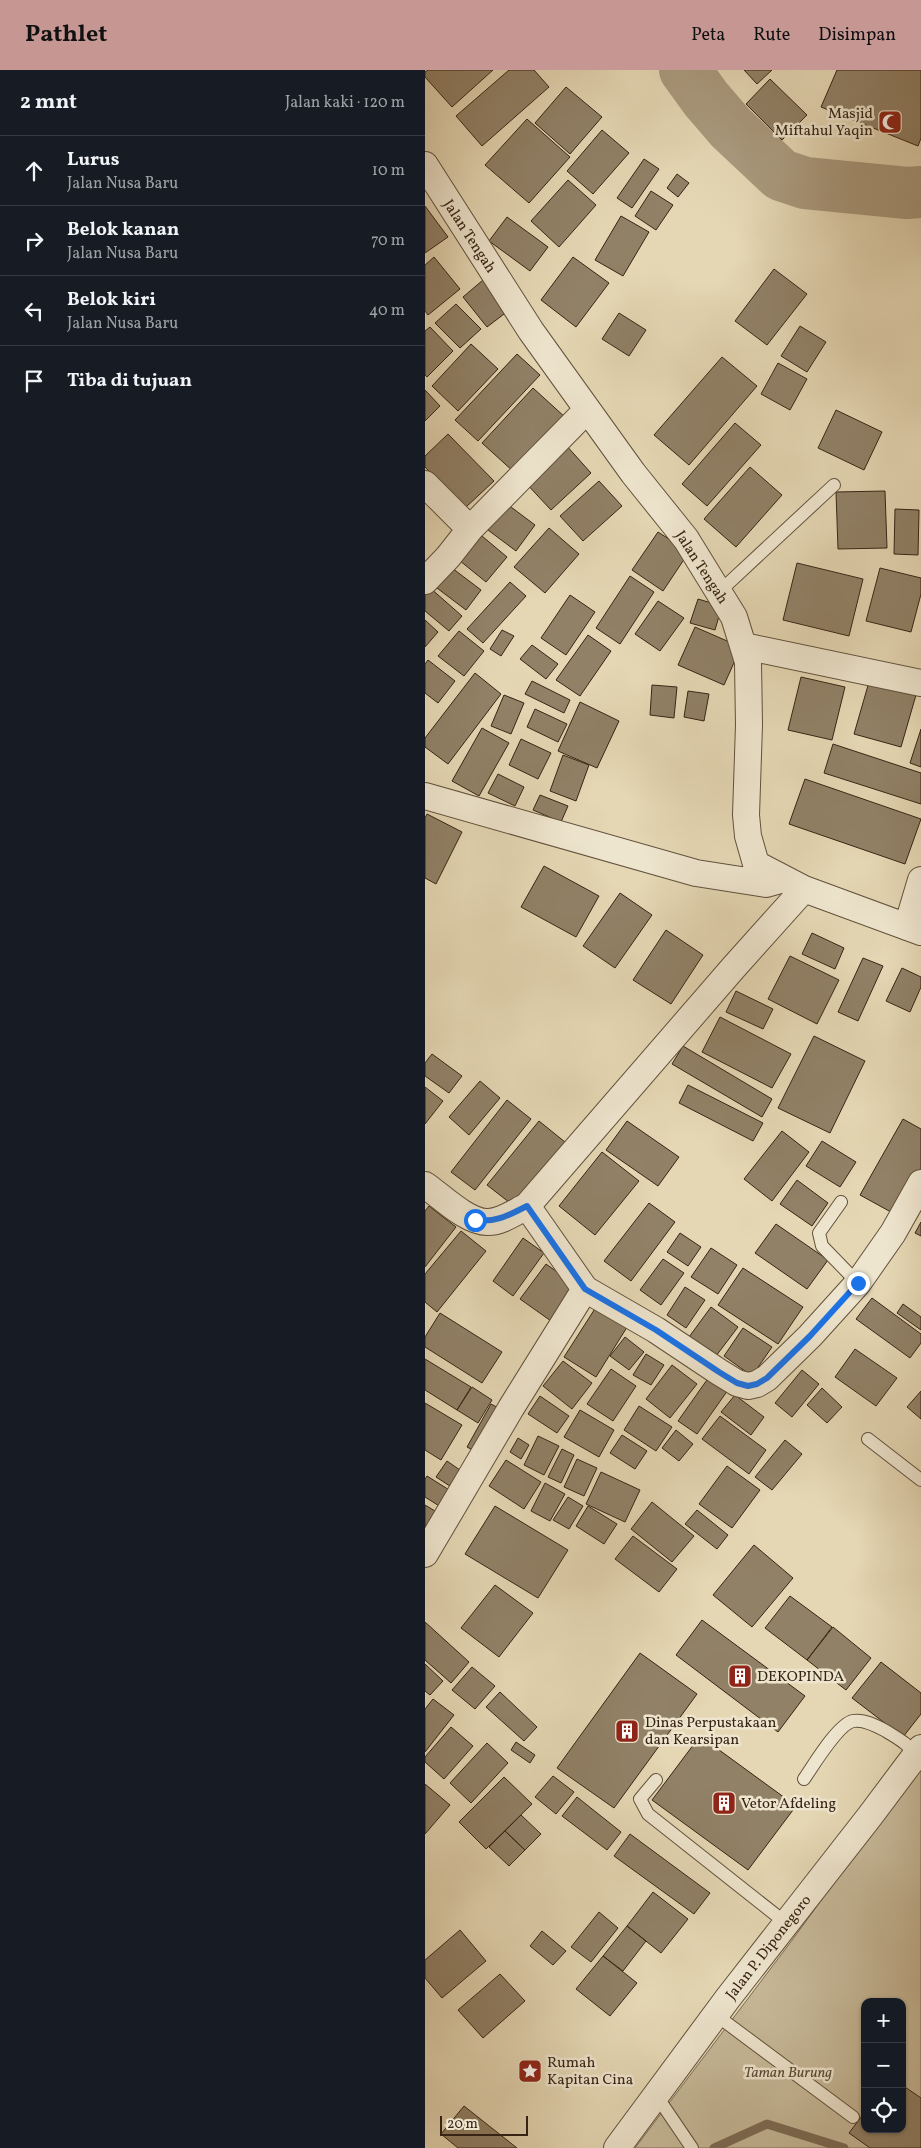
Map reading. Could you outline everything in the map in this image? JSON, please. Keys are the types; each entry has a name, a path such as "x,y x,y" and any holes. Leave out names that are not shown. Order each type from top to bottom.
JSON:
{"street":[{"name":"Jalan Tengah","path":"425,165 531,332 633,473 686,539 733,616 744,646 750,678 746,798 748,836 756,864 794,884 914,930"},
{"path":"425,580 448,557 470,529 587,410"},
{"path":"425,484 470,529"},
{"path":"744,646 921,683"},
{"path":"425,796 696,873 766,884 794,884"},
{"path":"914,930 921,880"},
{"path":"425,1184 475,1220 488,1222 503,1218 527,1206 734,967 794,884"},
{"path":"527,1206 585,1289 656,1330 737,1383 748,1386 757,1384 767,1378 810,1336 858,1283 893,1233 921,1184"},
{"path":"425,1554 511,1408 585,1289"},
{"name":"Jalan P. Diponegoro","path":"617,2148 786,1923 871,1816 918,1751"}],"lane":[{"path":"719,592 834,485"},
{"path":"841,1202 819,1233 820,1240 822,1246 858,1283"},
{"path":"867,1439 921,1480"},
{"path":"804,1779 839,1730 852,1721 867,1722 918,1751"},
{"path":"656,1780 640,1799 648,1814 786,1923"},
{"path":"716,2015 853,2117"},
{"path":"656,2095 692,2148"}],"green space":[{"name":"Taman Burung","path":"921,1768 921,2148 635,2148 793,1939 884,1814"}],"building":[{"path":"428,70 493,70 452,107 425,77 425,72"},
{"path":"509,70 534,70 549,87 482,146 456,116"},
{"path":"744,70 772,70 757,84"},
{"name":"Masjid Miftahul Yaqin","path":"837,70 921,70 921,138 918,146 821,107"},
{"path":"770,79 807,115 782,140 746,104"},
{"path":"566,87 602,117 570,154 535,123"},
{"path":"527,119 570,157 529,203 485,165"},
{"path":"602,130 629,153 593,194 567,171"},
{"path":"644,159 659,169 632,208 617,198"},
{"path":"677,174 689,183 678,197 667,188"},
{"path":"568,180 596,205 559,247 531,221"},
{"path":"651,191 673,205 656,230 635,216"},
{"path":"425,206 448,237 425,253"},
{"path":"621,216 649,232 623,276 595,260"},
{"path":"507,217 548,247 530,271 489,241"},
{"path":"434,257 460,289 428,315 425,311 425,265"},
{"path":"573,257 609,283 576,327 541,300"},
{"path":"774,269 807,294 767,345 735,321"},
{"path":"483,280 508,311 487,327 463,297"},
{"path":"456,304 481,329 460,348 435,323"},
{"path":"619,313 646,330 629,356 602,339"},
{"path":"800,326 826,342 807,372 781,356"},
{"path":"430,327 453,351 427,377 425,375 425,331"},
{"path":"471,344 498,369 458,411 432,386"},
{"path":"517,354 540,375 478,441 455,420"},
{"path":"722,357 757,386 689,465 654,435"},
{"path":"778,363 807,379 790,410 761,394"},
{"path":"533,388 566,418 515,473 482,443"},
{"path":"425,390 440,406 425,421"},
{"path":"836,410 882,432 864,470 818,448"},
{"path":"735,423 761,445 707,506 682,484"},
{"path":"448,434 494,481 465,508 425,467 425,456"},
{"path":"565,444 591,473 551,510 524,481"},
{"path":"750,467 782,495 736,547 704,519"},
{"path":"599,481 622,506 583,541 560,516"},
{"path":"885,491 887,548 838,549 836,492"},
{"path":"507,504 535,525 516,551 488,530"},
{"path":"895,509 919,510 918,555 894,554"},
{"path":"549,528 579,554 545,593 514,567"},
{"path":"476,531 507,557 486,582 454,556"},
{"path":"658,532 689,552 663,591 632,570"},
{"path":"797,563 863,579 849,636 783,620"},
{"path":"448,565 481,590 466,610 433,585"},
{"path":"880,568 921,578 921,594 911,632 866,621"},
{"path":"630,576 654,592 620,644 596,628"},
{"path":"510,582 526,596 483,643 467,629"},
{"path":"429,587 462,616 449,631 425,611 425,591"},
{"path":"570,595 595,612 566,655 541,638"},
{"path":"698,599 722,606 715,630 690,623"},
{"path":"658,601 684,618 660,651 635,634"},
{"path":"425,620 438,632 425,647"},
{"path":"695,627 741,647 724,685 678,665"},
{"path":"502,630 514,636 501,656 490,649"},
{"path":"459,631 484,651 464,676 438,656"},
{"path":"588,635 611,651 580,696 556,680"},
{"path":"532,645 558,664 546,679 520,659"},
{"path":"428,660 455,681 438,703 425,693 425,664"},
{"path":"475,673 501,694 448,764 425,747 425,738"},
{"path":"871,675 918,688 901,747 854,734"},
{"path":"801,677 845,687 832,740 788,730"},
{"path":"532,681 570,700 564,713 525,694"},
{"path":"652,685 677,687 674,718 650,715"},
{"path":"688,691 709,694 704,721 684,717"},
{"path":"504,695 524,703 511,734 491,726"},
{"path":"580,702 619,721 597,768 558,751"},
{"path":"535,709 567,724 558,742 527,727"},
{"path":"482,728 509,743 479,796 452,781"},
{"path":"921,729 921,767 910,763"},
{"path":"521,739 551,753 538,779 509,765"},
{"path":"833,744 921,773 921,804 824,773"},
{"path":"563,755 589,765 576,801 550,791"},
{"path":"498,774 524,787 515,806 488,793"},
{"path":"805,779 921,819 905,864 789,824"},
{"path":"540,795 568,806 561,822 533,810"},
{"path":"427,814 462,832 436,884 425,878 425,818"},
{"path":"544,866 599,896 576,937 521,907"},
{"path":"620,893 652,915 615,968 583,946"},
{"path":"666,930 703,955 671,1004 633,980"},
{"path":"812,933 844,948 835,969 802,954"},
{"path":"790,956 839,980 817,1024 768,999"},
{"path":"863,958 883,966 858,1021 838,1012"},
{"path":"902,968 921,977 921,987 910,1012 886,1001"},
{"path":"736,991 773,1009 763,1029 726,1012"},
{"path":"720,1017 791,1054 772,1088 702,1052"},
{"path":"814,1036 865,1061 830,1133 778,1108"},
{"path":"683,1046 772,1099 762,1117 672,1064"},
{"path":"432,1054 462,1076 449,1093 425,1076 425,1063"},
{"path":"480,1081 500,1098 469,1135 449,1117"},
{"path":"688,1085 763,1123 753,1141 679,1103"},
{"path":"425,1087 443,1101 425,1124"},
{"path":"507,1100 531,1119 475,1190 451,1172"},
{"path":"903,1119 921,1129 921,1179 900,1217 860,1195"},
{"path":"539,1121 565,1142 514,1206 487,1185"},
{"path":"627,1121 679,1157 658,1186 606,1150"},
{"path":"782,1131 809,1152 772,1201 744,1179"},
{"path":"822,1141 856,1162 840,1187 806,1166"},
{"path":"602,1152 639,1181 595,1235 559,1206"},
{"path":"797,1180 828,1203 812,1226 780,1204"},
{"path":"649,1203 675,1222 631,1281 604,1261"},
{"path":"429,1206 456,1227 425,1267 425,1211"},
{"path":"921,1222 921,1236 915,1233"},
{"path":"776,1224 828,1260 807,1289 755,1253"},
{"path":"461,1231 486,1251 437,1312 425,1302 425,1274"},
{"path":"680,1233 701,1247 688,1266 667,1252"},
{"path":"523,1238 544,1253 513,1296 493,1281"},
{"path":"711,1248 737,1265 718,1294 691,1277"},
{"path":"663,1259 684,1273 661,1305 640,1290"},
{"path":"546,1264 577,1286 551,1321 520,1299"},
{"path":"743,1268 803,1307 778,1344 718,1305"},
{"path":"685,1287 705,1300 686,1328 667,1315"},
{"path":"872,1298 921,1334 921,1343 910,1358 856,1319"},
{"path":"598,1304 629,1324 596,1377 564,1357"},
{"path":"903,1304 921,1317 921,1330 897,1313"},
{"path":"711,1307 738,1327 716,1356 689,1337"},
{"path":"440,1313 502,1352 482,1383 425,1347 425,1337"},
{"path":"743,1328 772,1347 752,1376 724,1356"},
{"path":"625,1337 644,1352 629,1370 610,1356"},
{"path":"855,1349 897,1378 876,1406 835,1377"},
{"path":"646,1354 664,1365 651,1385 633,1375"},
{"path":"425,1359 471,1387 457,1410 425,1390"},
{"path":"563,1361 592,1383 572,1409 543,1386"},
{"path":"672,1365 697,1384 670,1418 646,1399"},
{"path":"611,1369 636,1386 613,1421 587,1404"},
{"path":"802,1370 819,1384 792,1417 775,1403"},
{"path":"709,1377 728,1390 697,1434 678,1421"},
{"path":"472,1387 492,1400 478,1423 457,1410"},
{"path":"822,1388 842,1407 827,1423 807,1405"},
{"path":"921,1391 921,1419 907,1407"},
{"path":"735,1395 764,1417 751,1435 721,1412"},
{"path":"540,1396 569,1416 557,1433 528,1414"},
{"path":"425,1403 462,1425 441,1460 425,1450"},
{"path":"491,1404 508,1413 484,1456 467,1447"},
{"path":"639,1406 672,1427 656,1451 624,1430"},
{"path":"580,1410 614,1430 599,1457 564,1437"},
{"path":"720,1416 766,1450 749,1474 702,1439"},
{"path":"676,1430 693,1444 679,1461 662,1448"},
{"path":"622,1435 647,1451 635,1469 610,1453"},
{"path":"538,1436 559,1446 544,1475 524,1465"},
{"path":"518,1438 529,1445 521,1459 510,1452"},
{"path":"785,1440 802,1454 772,1490 755,1477"},
{"path":"562,1449 574,1455 561,1483 548,1477"},
{"path":"577,1459 597,1468 584,1496 564,1487"},
{"path":"506,1460 541,1482 524,1509 489,1486"},
{"path":"447,1461 467,1475 456,1490 436,1477"},
{"path":"727,1466 760,1490 732,1528 699,1504"},
{"path":"601,1472 640,1490 625,1522 586,1504"},
{"path":"427,1476 454,1493 444,1509 425,1497 425,1479"},
{"path":"545,1483 565,1494 550,1521 531,1511"},
{"path":"568,1497 583,1506 569,1529 553,1520"},
{"path":"652,1502 694,1536 672,1562 631,1529"},
{"path":"425,1505 445,1517 425,1548"},
{"path":"495,1506 568,1550 538,1598 465,1554"},
{"path":"588,1506 617,1524 604,1544 576,1526"},
{"path":"697,1510 728,1535 717,1549 685,1524"},
{"path":"633,1536 677,1569 659,1592 615,1559"},
{"path":"754,1545 793,1578 752,1627 713,1595"},
{"path":"495,1585 533,1613 499,1657 461,1628"},
{"path":"790,1596 832,1627 807,1660 765,1628"},
{"name":"DEKOPINDA","path":"702,1620 805,1696 778,1732 676,1655"},
{"path":"425,1622 469,1662 451,1683 425,1660"},
{"path":"833,1627 871,1658 846,1690 807,1660"},
{"name":"Dinas Perpustakaan dan Kearsipan","path":"640,1653 697,1694 614,1808 557,1768"},
{"path":"881,1662 921,1693 921,1714 903,1737 852,1698"},
{"path":"425,1664 443,1681 430,1695 425,1691"},
{"path":"472,1667 495,1686 475,1709 452,1690"},
{"path":"500,1692 537,1727 524,1741 486,1707"},
{"path":"433,1699 454,1715 425,1752 425,1709"},
{"path":"451,1727 473,1746 444,1779 425,1762 425,1757"},
{"name":"Vetor Afdeling","path":"700,1736 796,1806 748,1870 652,1800"},
{"path":"516,1742 535,1755 530,1763 511,1750"},
{"path":"487,1743 508,1763 471,1803 450,1783"},
{"path":"553,1776 574,1792 556,1814 535,1797"},
{"path":"504,1777 532,1804 486,1849 459,1822"},
{"path":"425,1784 450,1805 425,1834"},
{"path":"577,1797 621,1832 607,1850 562,1816"},
{"path":"521,1815 541,1834 525,1850 505,1831"},
{"path":"505,1831 525,1850 509,1866 489,1847"},
{"path":"630,1834 710,1893 694,1914 614,1856"},
{"path":"653,1892 688,1919 661,1953 627,1926"},
{"path":"599,1912 618,1928 591,1962 571,1947"},
{"path":"627,1926 646,1941 623,1971 603,1956"},
{"path":"460,1930 486,1961 442,1998 425,1978 425,1960"},
{"path":"542,1931 566,1951 553,1965 530,1946"},
{"path":"603,1956 637,1983 610,2016 576,1989"},
{"path":"500,1974 525,2001 483,2038 458,2010"},
{"path":"906,2088 921,2098 921,2148 870,2148 849,2133 861,2117 861,2133 906,2133"},
{"path":"464,2106 517,2148 458,2148 441,2134"}],"waterway":[{"path":"685,70 706,99 731,128 781,175 805,183 907,193 921,192"},
{"path":"714,2148 767,2124 844,2148"}],"place":[{"name":"Masjid Miftahul Yaqin","path":"890,122"},
{"name":"DEKOPINDA","path":"740,1676"},
{"name":"Dinas Perpustakaan dan Kearsipan","path":"627,1731"},
{"name":"Vetor Afdeling","path":"724,1803"},
{"name":"Rumah Kapitan Cina","path":"530,2071"}],"route":[{"path":"475,1220 488,1222 503,1218 527,1206 585,1289 656,1330 737,1383 748,1386 757,1384 767,1378 810,1336 858,1283"}]}
